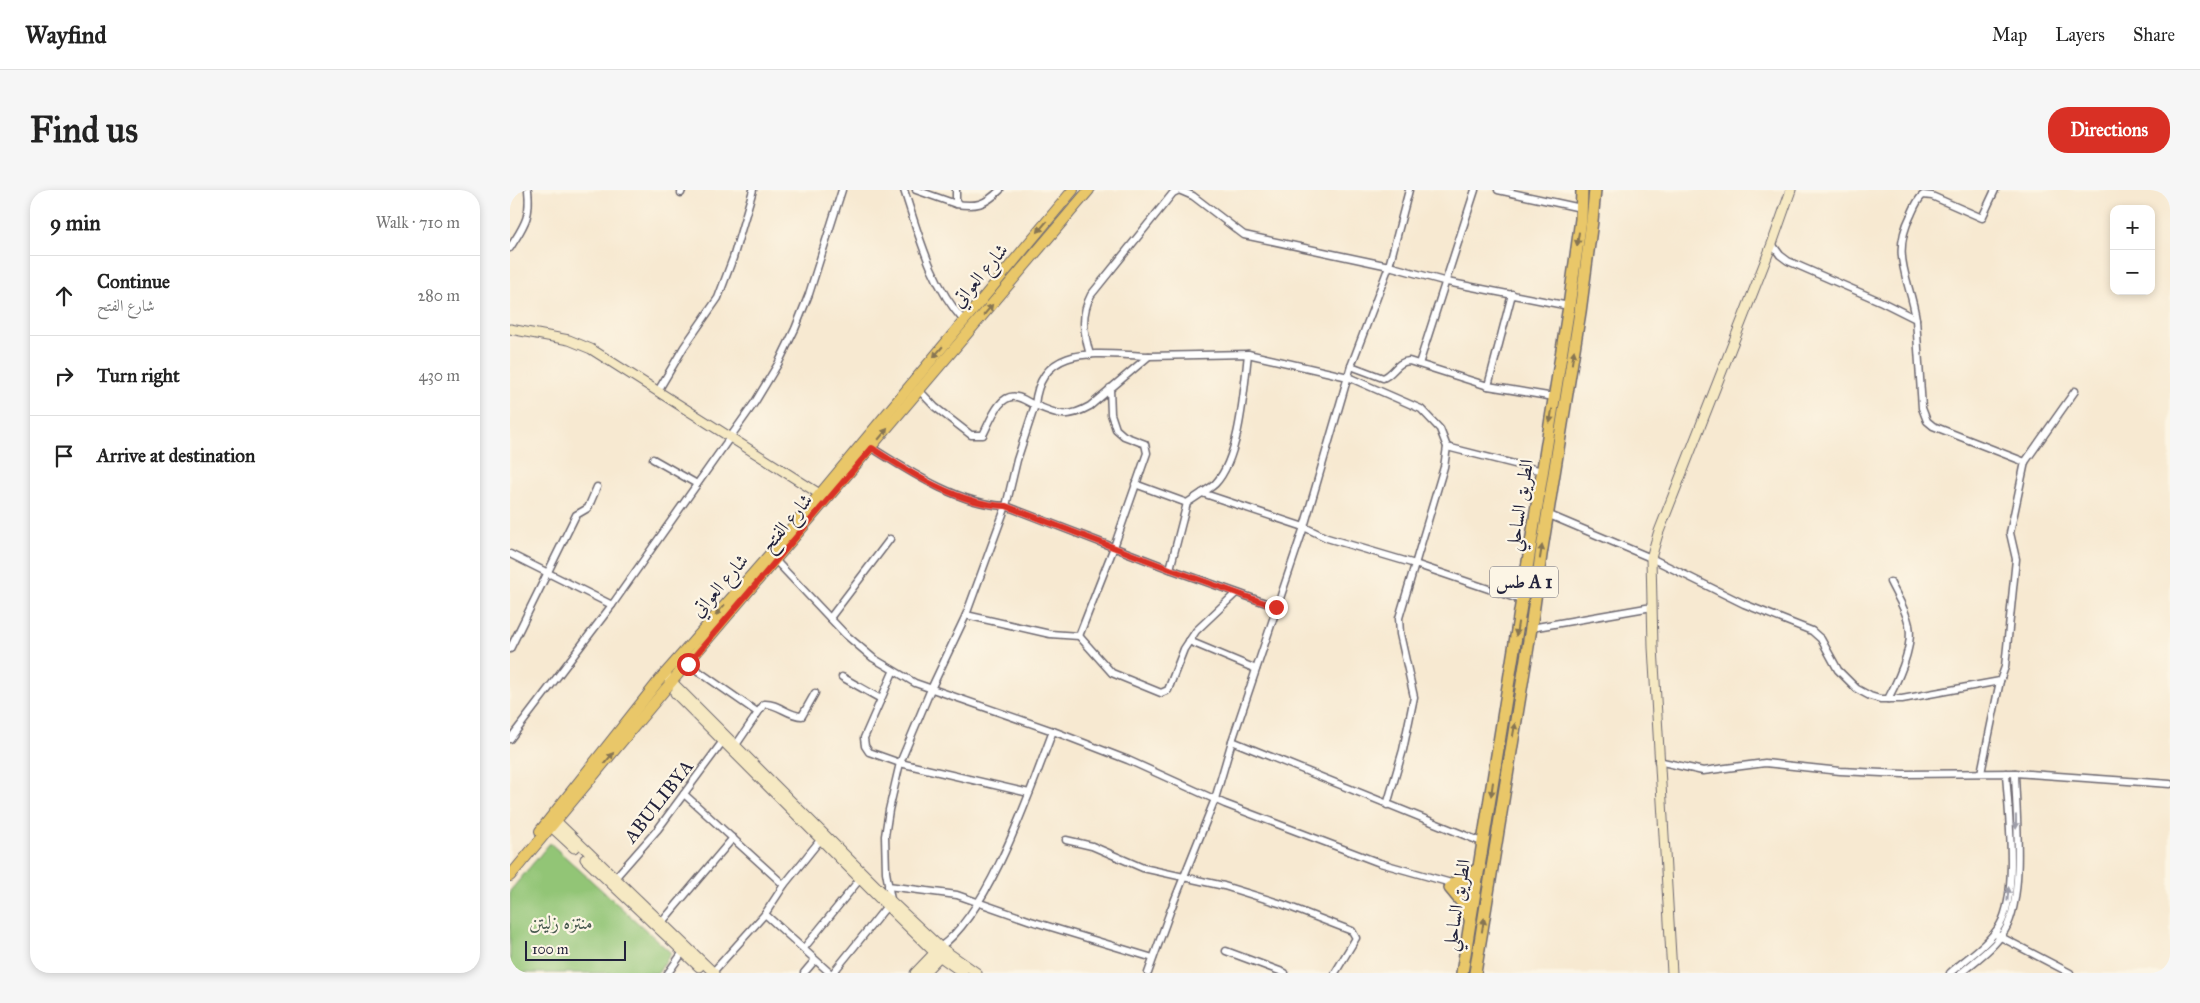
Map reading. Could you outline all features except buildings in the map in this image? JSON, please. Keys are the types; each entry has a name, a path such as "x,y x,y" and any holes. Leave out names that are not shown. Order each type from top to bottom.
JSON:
{"highway":[{"name":"الطريق الساحلي","path":"1462,973 1569,306 1582,190"},
{"name":"الطريق الساحلي","path":"1475,973 1580,312 1595,190"},
{"path":"1471,921 1452,885 1465,879 1480,867"}],"main road":[{"name":"شارع العواتي","path":"510,868 551,822 666,680 916,387 964,321 1073,190"},
{"name":"شارع الفتح","path":"666,680 688,664 776,561 824,497 872,448 916,387 1089,190"},
{"path":"510,876 551,822"}],"street":[{"path":"510,248 527,219 530,209 528,190"},
{"path":"658,391 684,347 718,298 733,258 753,190"},
{"path":"510,739 612,605 756,402 795,329 809,294 842,190"},
{"path":"904,190 925,253 941,292 964,321"},
{"path":"916,190 956,204 973,206 981,204 1000,190"},
{"path":"956,190 956,204"},
{"path":"1090,355 1083,318 1085,306 1091,294 1173,193 1179,190 1193,196 1244,235 1388,266 1447,282 1569,306"},
{"path":"1148,973 1215,799 1232,741 1304,527 1351,366 1388,266 1409,190"},
{"path":"1419,364 1476,190"},
{"path":"1498,190 1581,208"},
{"path":"1672,973 1658,761 1651,558 1658,534 1772,244 1791,190"},
{"path":"1995,190 1982,218 1932,196 1923,195 1919,199 1903,231 1901,241 1903,272 1914,304 1922,408 1927,421 1933,426 2025,462"},
{"path":"1772,244 1780,255 1788,261 1882,302 1916,320"},
{"path":"1488,386 1512,294"},
{"path":"510,329 569,340 614,362 729,438 824,497"},
{"path":"1170,569 1187,503 1215,484 1226,464 1237,436 1248,354"},
{"path":"764,914 831,973 889,904 884,856 885,836 900,764 931,689 966,615 1006,506 1017,460 1039,388 1050,368 1063,359 1090,355 1248,354 1348,377 1421,409 1440,429 1447,447 1441,480 1400,618 1400,634 1414,697 1403,750 1387,805"},
{"path":"916,387 935,407 971,436 983,435 1001,402 1006,398 1018,397 1034,406 1058,415 1073,415 1090,406 1149,356"},
{"path":"1351,366 1380,378 1387,377 1399,364 1404,362 1419,364 1488,386 1554,397"},
{"path":"1079,636 1114,548 1145,460 1147,448 1142,442 1119,433 1113,424 1110,388"},
{"path":"1981,773 2000,681 2005,667 2010,634 2016,559 2010,532 2025,462 2075,391"},
{"path":"1447,447 1542,471"},
{"path":"872,448 945,490 968,500 986,505 1006,506 1170,569 1276,607"},
{"path":"653,459 697,484"},
{"path":"1135,484 1187,503"},
{"path":"510,649 576,515 588,508 597,487"},
{"path":"1202,493 1304,527 1327,538 1415,564 1521,600"},
{"path":"1547,514 1651,558 1744,604 1812,631 1821,639 1838,670 1857,688 1870,696 1888,699 2000,681"},
{"path":"830,618 890,539"},
{"path":"510,554 612,605"},
{"path":"776,561 830,618 873,658 894,672 931,689 1053,731 1128,760 1215,799 1380,863 1475,893"},
{"path":"1888,699 1900,674 1910,634 1905,611 1890,582"},
{"path":"966,615 1050,634 1079,636 1112,673 1161,693 1168,690 1189,641 1236,592"},
{"path":"1531,628 1652,607"},
{"path":"1189,641 1256,669"},
{"path":"688,664 757,712"},
{"path":"894,672 864,738 865,746 869,752 900,764 1029,793"},
{"path":"842,676 882,699"},
{"path":"666,680 723,741 860,879 963,973"},
{"path":"666,680 736,744 889,904"},
{"path":"736,744 761,706 767,703 797,716 802,716 815,693"},
{"path":"924,973 979,901 1008,843 1053,731"},
{"name":"ABULIBYA","path":"615,878 658,829 723,741"},
{"path":"1232,741 1484,843"},
{"path":"1658,761 1703,772 1765,763 1840,771 1903,774 2015,773 2170,784"},
{"path":"1961,973 1997,935 2008,905 2010,872 2006,773"},
{"path":"1950,973 2006,929 2014,907 2017,874 2015,773"},
{"path":"684,794 784,885"},
{"path":"551,822 662,922 711,973"},
{"path":"551,822 683,952 711,973"},
{"path":"662,922 733,838"},
{"path":"711,973 764,914 784,885 821,839"},
{"path":"1066,840 1092,846 1143,868 1224,886 1282,904 1352,931 1356,938 1335,973"},
{"path":"804,948 860,879"},
{"path":"888,886 946,893 979,901 1031,921 1153,958"},
{"path":"1997,935 2070,973"},
{"path":"1226,951 1285,973"},
{"path":"668,973 683,952"},
{"path":"914,973 940,952"},
{"path":"940,952 977,973"},
{"path":"804,973 815,960"}],"green space":[{"name":"منتزه زليتن","path":"550,843 671,953 658,973 510,973 510,891"}],"route":[{"path":"688,664 872,448 945,490 968,500 986,505 1006,506 1170,569 1276,607"}]}
